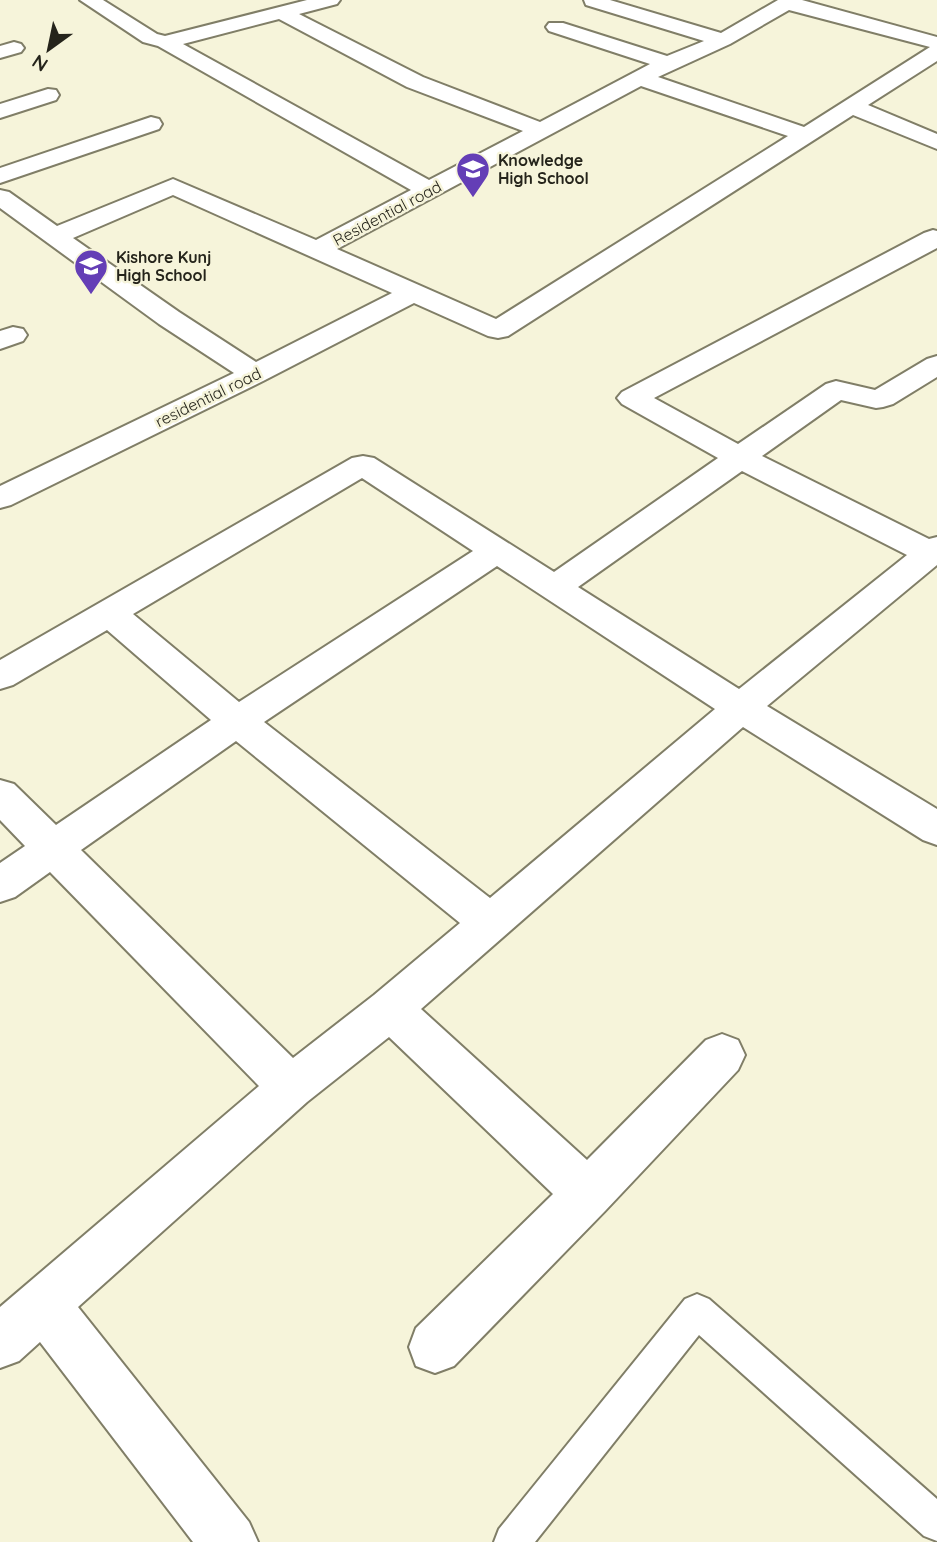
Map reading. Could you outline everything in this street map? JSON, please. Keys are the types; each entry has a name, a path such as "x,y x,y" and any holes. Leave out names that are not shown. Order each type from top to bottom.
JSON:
{"street":[{"path":"90,0 150,38 165,42 429,190"},
{"path":"165,42 330,0"},
{"path":"593,1 723,40"},
{"path":"790,2 937,43"},
{"name":"Residential road","path":"318,249 668,63 723,40 790,2"},
{"path":"230,7 249,22"},
{"path":"283,13 415,82 540,130"},
{"path":"556,27 668,63"},
{"path":"54,237 173,186 498,330 937,52"},
{"path":"640,78 806,135"},
{"path":"0,111 48,95"},
{"path":"852,106 937,142"},
{"path":"0,176 151,124"},
{"path":"0,197 255,374"},
{"path":"0,1342 291,1087 492,924 741,708 934,551 740,457 632,398 933,238 937,240"},
{"name":"residential road","path":"0,498 255,374 414,292"},
{"path":"554,588 836,390 876,400 937,365"},
{"path":"0,676 363,464 741,708 937,829"},
{"path":"0,885 237,721 497,551"},
{"path":"109,613 237,721 492,924"},
{"path":"0,795 291,1087"},
{"path":"390,1009 588,1195"},
{"path":"435,1348 588,1195 722,1055"},
{"path":"43,1304 229,1542"}],"lane":[{"path":"512,1542 697,1311 937,1523"}],"place":[{"name":"Knowledge High School","path":"473,199"},
{"name":"Kishore Kunj High School","path":"91,296"}]}
